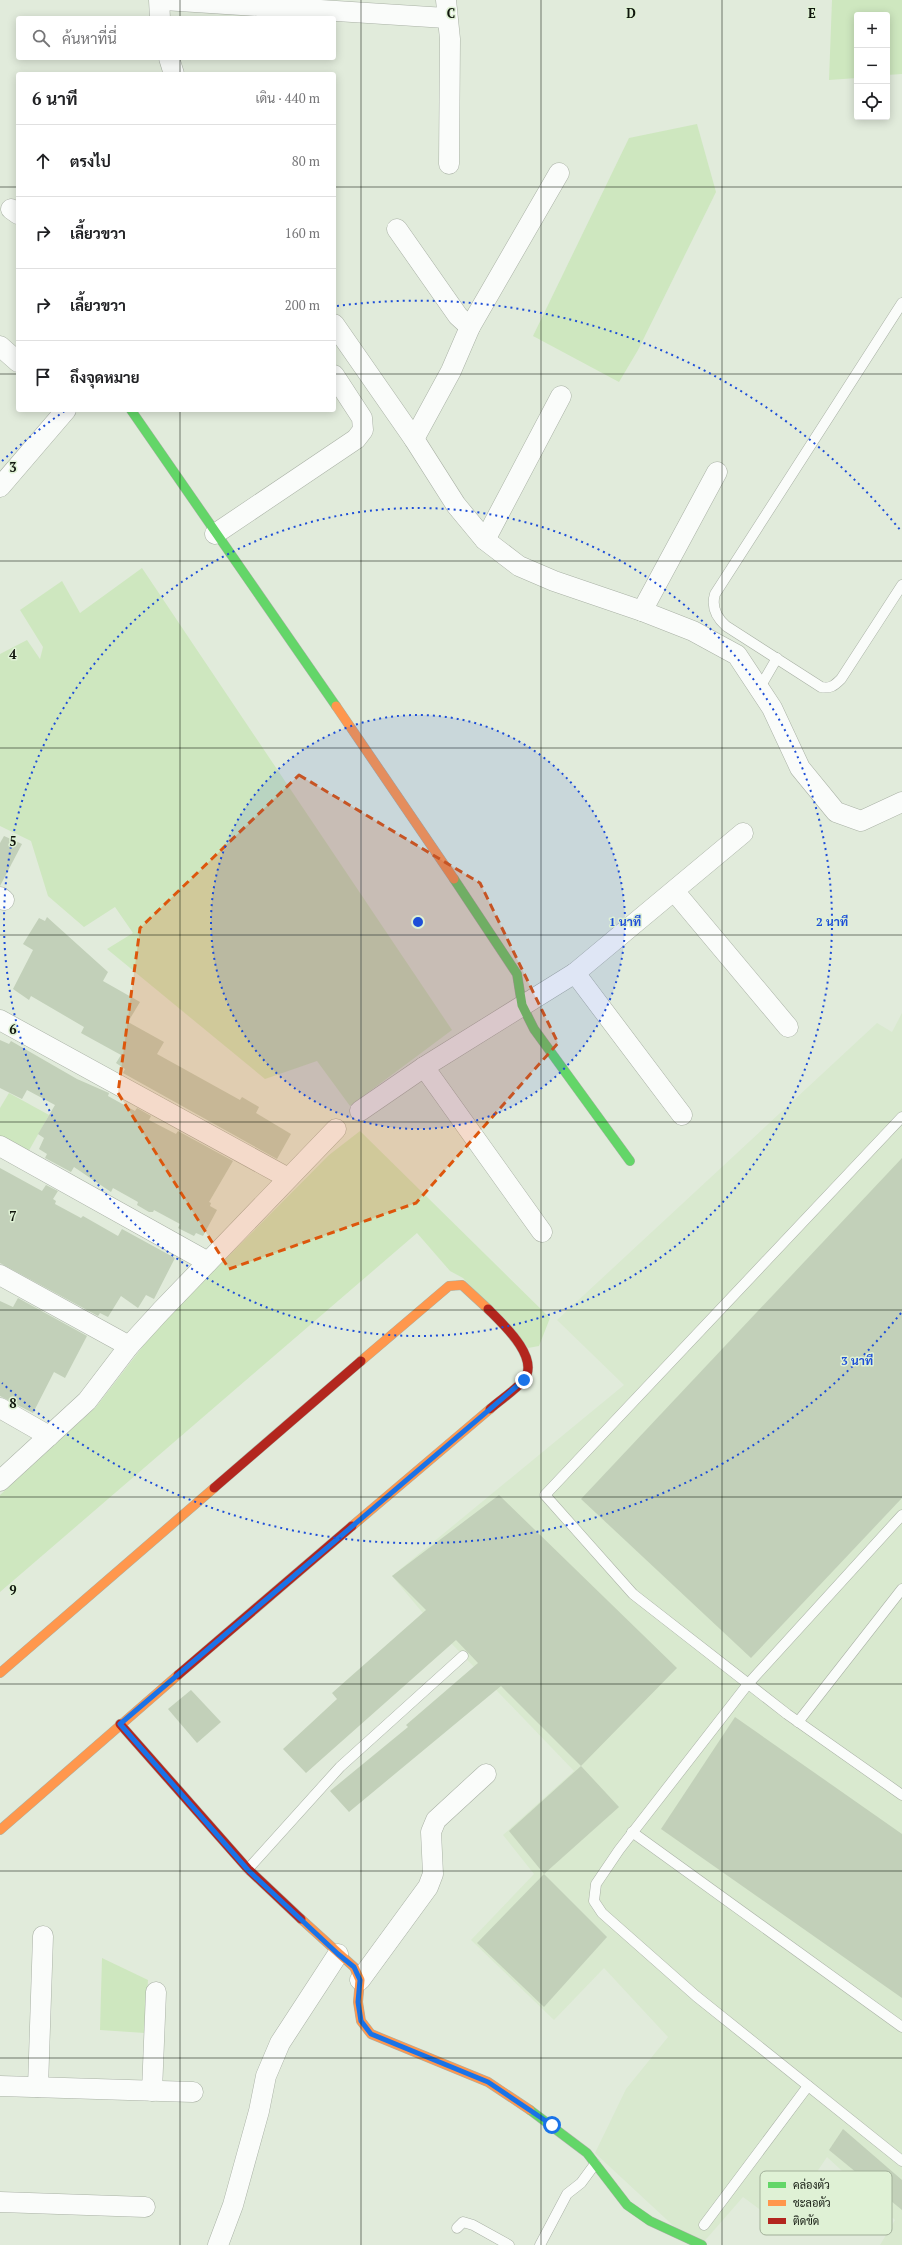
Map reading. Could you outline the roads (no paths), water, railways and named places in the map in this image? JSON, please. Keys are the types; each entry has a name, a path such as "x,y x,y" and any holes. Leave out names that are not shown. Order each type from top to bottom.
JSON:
{"street":[{"path":"159,0 160,16"},
{"path":"164,0 446,9 450,39 449,164"},
{"path":"170,60 173,72"},
{"path":"414,439 451,371 470,327 559,173"},
{"path":"397,229 458,316 470,327"},
{"path":"336,327 414,439 456,505 485,540 518,566 554,581 642,611 693,631 737,655 772,708 800,768 836,812 861,821 902,802"},
{"path":"0,346 16,360"},
{"path":"215,534 356,439 364,430 362,418 336,379"},
{"path":"485,540 561,396"},
{"path":"0,487 64,412"},
{"path":"132,412 215,534 395,791 517,974 522,1005 534,1028 630,1161"},
{"path":"642,611 717,472"},
{"path":"360,1111 424,1067 575,973 675,892 743,832"},
{"path":"675,892 788,1027"},
{"path":"575,973 682,1115"},
{"path":"0,1020 288,1178"},
{"path":"424,1067 542,1232"},
{"path":"0,1481 87,1401 129,1346 336,1129"},
{"path":"0,1146 208,1262"},
{"path":"0,1275 129,1346"},
{"path":"0,1673 445,1288 452,1284 462,1285 479,1298 526,1353 528,1365 524,1380 120,1724 0,1830"},
{"path":"0,1408 49,1436"},
{"path":"120,1724 248,1870 338,1954 354,1967 360,1980 358,2002 361,2021 371,2034 488,2082 552,2125 587,2153 627,2205 650,2221 702,2245"},
{"path":"360,1980 428,1886 433,1874 431,1832 436,1820 486,1774"},
{"path":"38,2087 43,1936"},
{"path":"218,2245 235,2198 259,2110 266,2076 280,2043 338,1954"},
{"path":"152,2091 156,1992"},
{"path":"0,2086 193,2092"},
{"path":"0,2202 145,2207"}],"lane":[{"path":"902,303 715,594 712,602 719,619 821,687 828,688 835,685 902,585"},
{"path":"759,689 777,658"},
{"path":"902,1117 544,1495 632,1594 798,1722 902,1795"},
{"path":"902,1515 748,1684 632,1832 596,1884 594,1901 602,1913 696,1996 902,2161"},
{"path":"798,1722 902,1589"},
{"path":"248,1870 340,1767 463,1656"},
{"path":"632,1832 902,2027"},
{"path":"704,2224 808,2086"},
{"path":"540,2245 567,2194 581,2182 595,2164"},
{"path":"457,2228 463,2222 473,2225 509,2245"}]}
